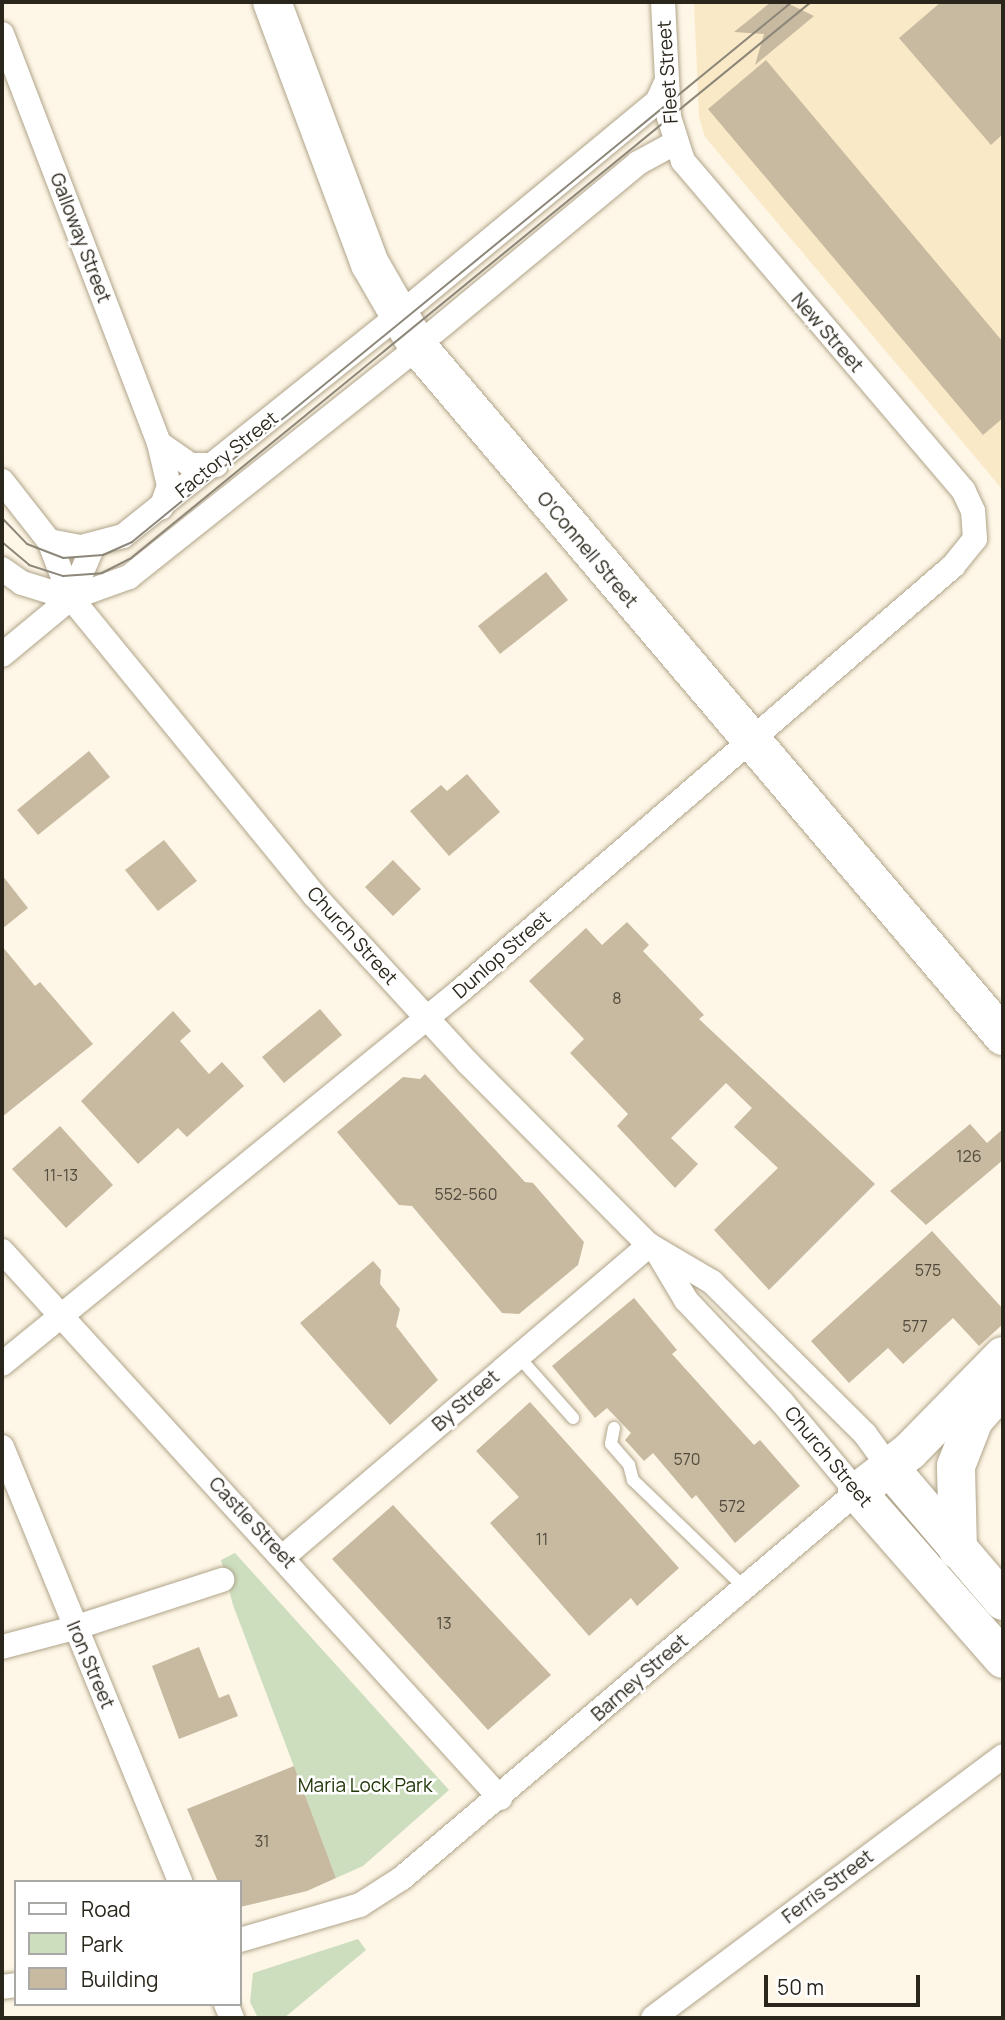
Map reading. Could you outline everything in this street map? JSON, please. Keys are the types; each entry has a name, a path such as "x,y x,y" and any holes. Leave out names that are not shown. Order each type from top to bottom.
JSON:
{"main road":[{"name":"O'Connell Street","path":"272,2 370,264 416,324 757,733 1003,1036"},
{"name":"O'Connell Street","path":"295,2 416,324"},
{"name":"O'Connell Street","path":"757,733 1003,1004"},
{"name":"Barney Street","path":"857,1492 889,1468 1003,1356"},
{"path":"958,1550 956,1466 974,1420 1003,1387"},
{"name":"Church Street","path":"889,1468 1003,1601"},
{"name":"Church Street","path":"857,1492 1003,1659"}],"street":[{"name":"Fleet Street","path":"663,2 667,80 675,143"},
{"name":"Galloway Street","path":"2,34 159,443 169,486 161,508"},
{"name":"Factory Street","path":"2,655 71,598 129,577 416,324 645,113 661,96 667,80"},
{"name":"Factory Street","path":"71,598 93,546 118,539 216,465 638,163 675,143"},
{"name":"New Street","path":"675,143 711,198 963,490 976,523"},
{"path":"159,443 191,465 216,465"},
{"name":"Church Street","path":"2,481 49,541 71,598 261,833 427,1018 653,1249 686,1300 782,1402 857,1492"},
{"name":"Dunlop Street","path":"2,1364 427,1018 953,566 975,538 976,523"},
{"path":"49,541 93,546"},
{"path":"2,569 22,583 71,598"},
{"name":"Church Street","path":"653,1249 712,1282 865,1434 889,1468"},
{"name":"By Street","path":"284,1556 519,1356 653,1249"},
{"name":"Castle Street","path":"2,1251 284,1556 500,1798"},
{"name":"Iron Street","path":"2,1447 179,1880"},
{"name":"Barney Street","path":"242,1939 360,1905 402,1878 500,1798 857,1492"},
{"path":"2,1647 74,1628 222,1580"},
{"name":"Ferris Street","path":"653,2018 1003,1756"}],"lane":[{"path":"519,1356 573,1418"},
{"path":"614,1428 611,1444 629,1465 633,1480 746,1588"}],"shaded area":[{"path":"694,2 1003,2 1003,490 705,137 699,117"}],"green space":[{"name":"Maria Lock Park","path":"235,1553 449,1790 363,1866 336,1878 233,1605 221,1560"},
{"path":"358,1939 366,1950 284,2018 258,2018 250,2002 253,1973"}],"building":[{"path":"771,2 785,2 814,16 755,65 764,34 734,32"},
{"path":"941,2 1003,2 1003,134 991,145 899,38"},
{"path":"766,60 1003,342 1003,418 983,435 708,109"},
{"path":"546,572 568,600 500,654 478,626"},
{"path":"89,751 110,777 38,835 17,810"},
{"path":"467,774 500,812 449,856 410,811 441,785 447,791"},
{"path":"164,840 197,881 158,911 125,870"},
{"path":"393,860 421,889 393,916 365,887"},
{"path":"2,875 28,908 2,929"},
{"path":"627,922 649,945 643,951 704,1015 699,1019 875,1184 769,1290 714,1230 778,1168 734,1127 752,1108 726,1083 671,1138 698,1164 675,1188 617,1126 628,1114 570,1053 584,1039 529,981 586,928 602,945"},
{"path":"2,946 35,986 40,982 93,1044 2,1117"},
{"path":"320,1009 342,1035 284,1083 262,1057"},
{"path":"173,1011 191,1031 180,1041 209,1074 222,1062 244,1086 187,1137 178,1128 138,1164 81,1101"},
{"path":"425,1074 525,1182 533,1183 584,1242 578,1265 519,1314 502,1313 412,1206 399,1205 337,1132 403,1077 420,1079"},
{"path":"970,1124 987,1143 1003,1129 1003,1160 926,1225 890,1191"},
{"path":"60,1126 113,1185 66,1228 12,1169"},
{"path":"932,1231 1003,1309 1003,1324 979,1346 953,1318 903,1364 888,1348 849,1383 811,1341"},
{"path":"373,1261 381,1270 380,1284 400,1309 396,1326 438,1380 390,1425 300,1323"},
{"path":"634,1298 677,1350 672,1354 754,1445 760,1440 800,1486 735,1543 696,1495 692,1499 653,1453 644,1461 625,1440 631,1433 607,1408 595,1418 552,1366"},
{"path":"530,1402 679,1568 637,1606 631,1598 589,1636 490,1523 519,1497 476,1451"},
{"path":"393,1505 551,1675 488,1730 332,1559"},
{"path":"199,1647 219,1698 229,1694 238,1716 179,1739 152,1666"},
{"path":"294,1766 336,1878 307,1891 242,1907 242,1880 217,1880 187,1809"}],"tram line":[{"path":"2,518 27,544 63,558 103,555 132,542 792,2"},
{"path":"2,542 29,565 63,576 102,573 130,559 811,2"}]}
